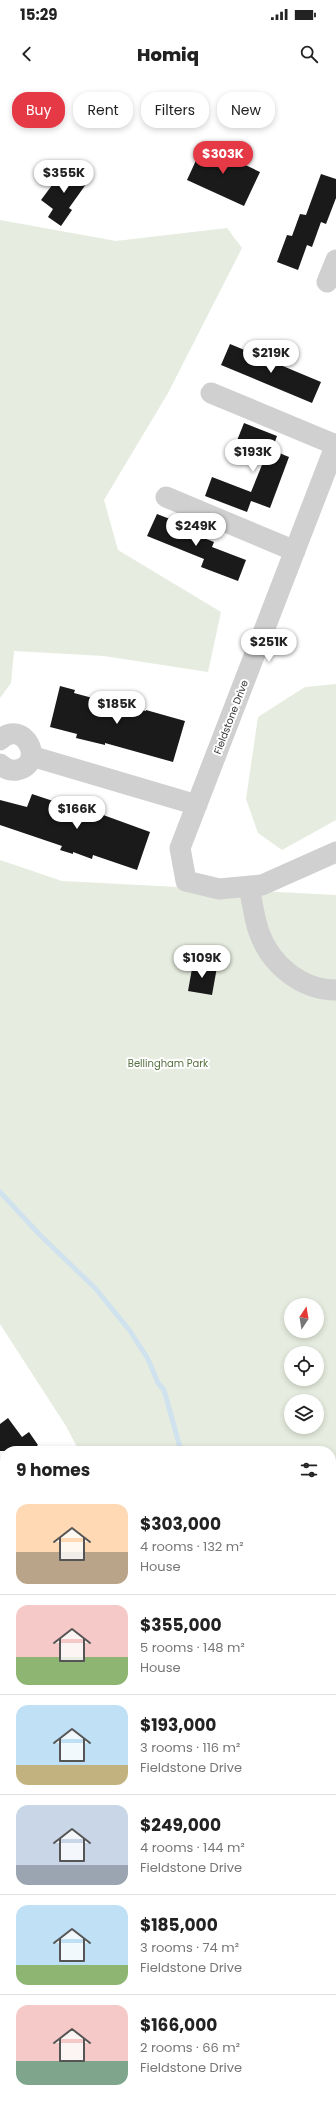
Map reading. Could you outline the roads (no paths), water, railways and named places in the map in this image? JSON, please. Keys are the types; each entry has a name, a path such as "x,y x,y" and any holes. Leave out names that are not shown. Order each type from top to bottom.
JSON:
{"street":[{"path":"327,282 336,260"},
{"path":"211,393 336,444"},
{"name":"Fieldstone Drive","path":"249,886 219,889 186,880 180,848 336,444"},
{"path":"166,497 294,552"},
{"path":"0,740 12,734 23,737 30,745 31,756 24,767 19,770 6,769 0,764"},
{"path":"31,756 197,805"},
{"path":"336,852 262,885 249,886 259,932 276,962 298,980 326,990 336,990"}],"waterway":[{"path":"0,1192 40,1235 96,1289 130,1331 148,1359 158,1383 164,1390 180,1446"}],"park label":[{"name":"Bellingham Park","path":"168,1063"}]}
